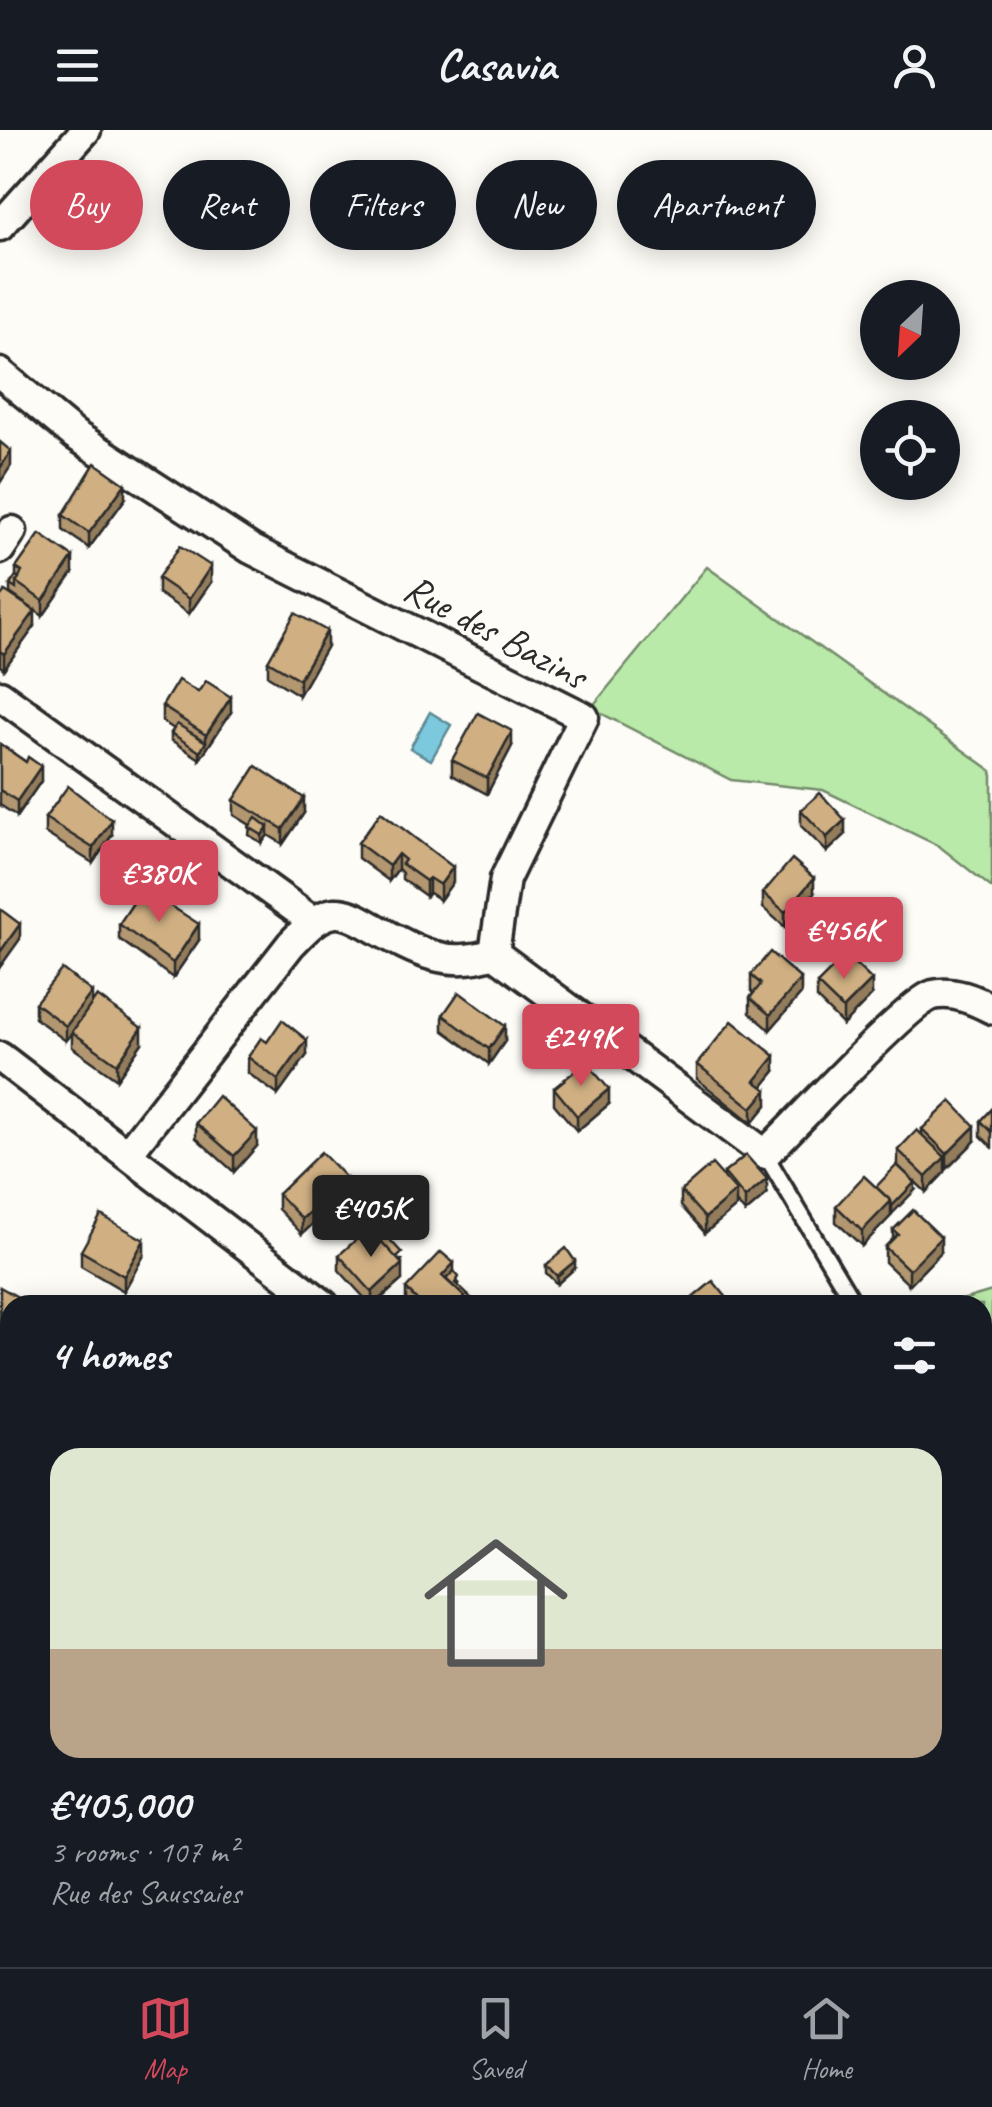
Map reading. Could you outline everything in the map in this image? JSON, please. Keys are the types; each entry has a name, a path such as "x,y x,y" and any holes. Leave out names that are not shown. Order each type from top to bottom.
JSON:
{"street":[{"path":"4,212 86,130"},
{"name":"Rue des Bazins","path":"0,373 76,435 250,549 584,716 505,879 494,953"},
{"path":"0,695 314,922"},
{"path":"127,1154 290,944 314,922 334,913 353,916 441,961 468,962 494,953 766,1154 905,1013 933,995 966,996 992,1009"},
{"path":"0,1056 311,1295"}],"lane":[{"path":"766,1154 849,1295"}],"green space":[{"path":"707,567 992,771 992,888 939,846 823,790 731,780 591,708"}],"water":[{"path":"430,712 451,725 431,760 410,748"}],"building":[{"path":"0,442 11,451 0,468"},
{"path":"95,463 125,484 89,533 63,515"},
{"path":"40,534 73,557 43,601 16,582 22,572 16,568"},
{"path":"180,546 211,566 189,599 158,578"},
{"path":"5,591 35,611 4,654 0,651 0,597"},
{"path":"295,613 327,631 299,679 268,661"},
{"path":"178,680 198,692 206,681 231,697 206,735 162,706"},
{"path":"478,713 512,731 487,778 452,760"},
{"path":"177,724 206,742 200,752 171,733"},
{"path":"0,744 26,762 28,757 41,766 17,801 0,790"},
{"path":"256,766 304,798 283,829 234,800"},
{"path":"68,786 112,820 93,848 45,818"},
{"path":"820,793 845,820 827,837 801,810"},
{"path":"381,812 453,867 440,885 429,878 426,881 402,864 405,860 398,854 389,866 358,843"},
{"path":"256,818 268,827 262,835 249,827"},
{"path":"792,859 814,878 785,912 763,893"},
{"path":"143,888 199,924 173,963 119,924"},
{"path":"0,909 20,924 0,952"},
{"path":"770,952 801,979 770,1015 750,998 761,984 751,975"},
{"path":"846,955 872,980 843,1009 817,984"},
{"path":"62,969 92,992 66,1026 35,1003"},
{"path":"459,992 505,1026 489,1049 443,1015"},
{"path":"97,996 142,1028 117,1064 72,1032"},
{"path":"282,1020 307,1040 278,1080 248,1057 261,1038 267,1042"},
{"path":"732,1021 775,1056 755,1081 767,1090 752,1108 697,1064"},
{"path":"586,1062 609,1089 577,1116 554,1088"},
{"path":"218,1096 257,1131 234,1156 196,1123"},
{"path":"951,1101 975,1126 947,1154 922,1129"},
{"path":"992,1109 992,1132 981,1121"},
{"path":"917,1130 945,1157 926,1177 898,1150"},
{"path":"321,1152 346,1178 302,1219 278,1194"},
{"path":"746,1155 767,1179 745,1198 724,1173"},
{"path":"712,1164 736,1191 705,1218 681,1191"},
{"path":"897,1165 915,1182 892,1206 876,1187"},
{"path":"864,1176 891,1201 862,1231 836,1206"},
{"path":"913,1210 941,1237 909,1270 885,1247 898,1234 893,1230"},
{"path":"101,1215 144,1240 124,1276 81,1251"},
{"path":"378,1227 402,1253 396,1259 372,1232"},
{"path":"369,1228 402,1264 372,1292 339,1255"},
{"path":"566,1248 575,1261 557,1276 546,1265"},
{"path":"441,1252 454,1263 442,1276 463,1295 412,1295 406,1289"},
{"path":"454,1271 459,1277 455,1283 468,1295 463,1295 446,1279"},
{"path":"713,1281 725,1295 696,1295"}]}
